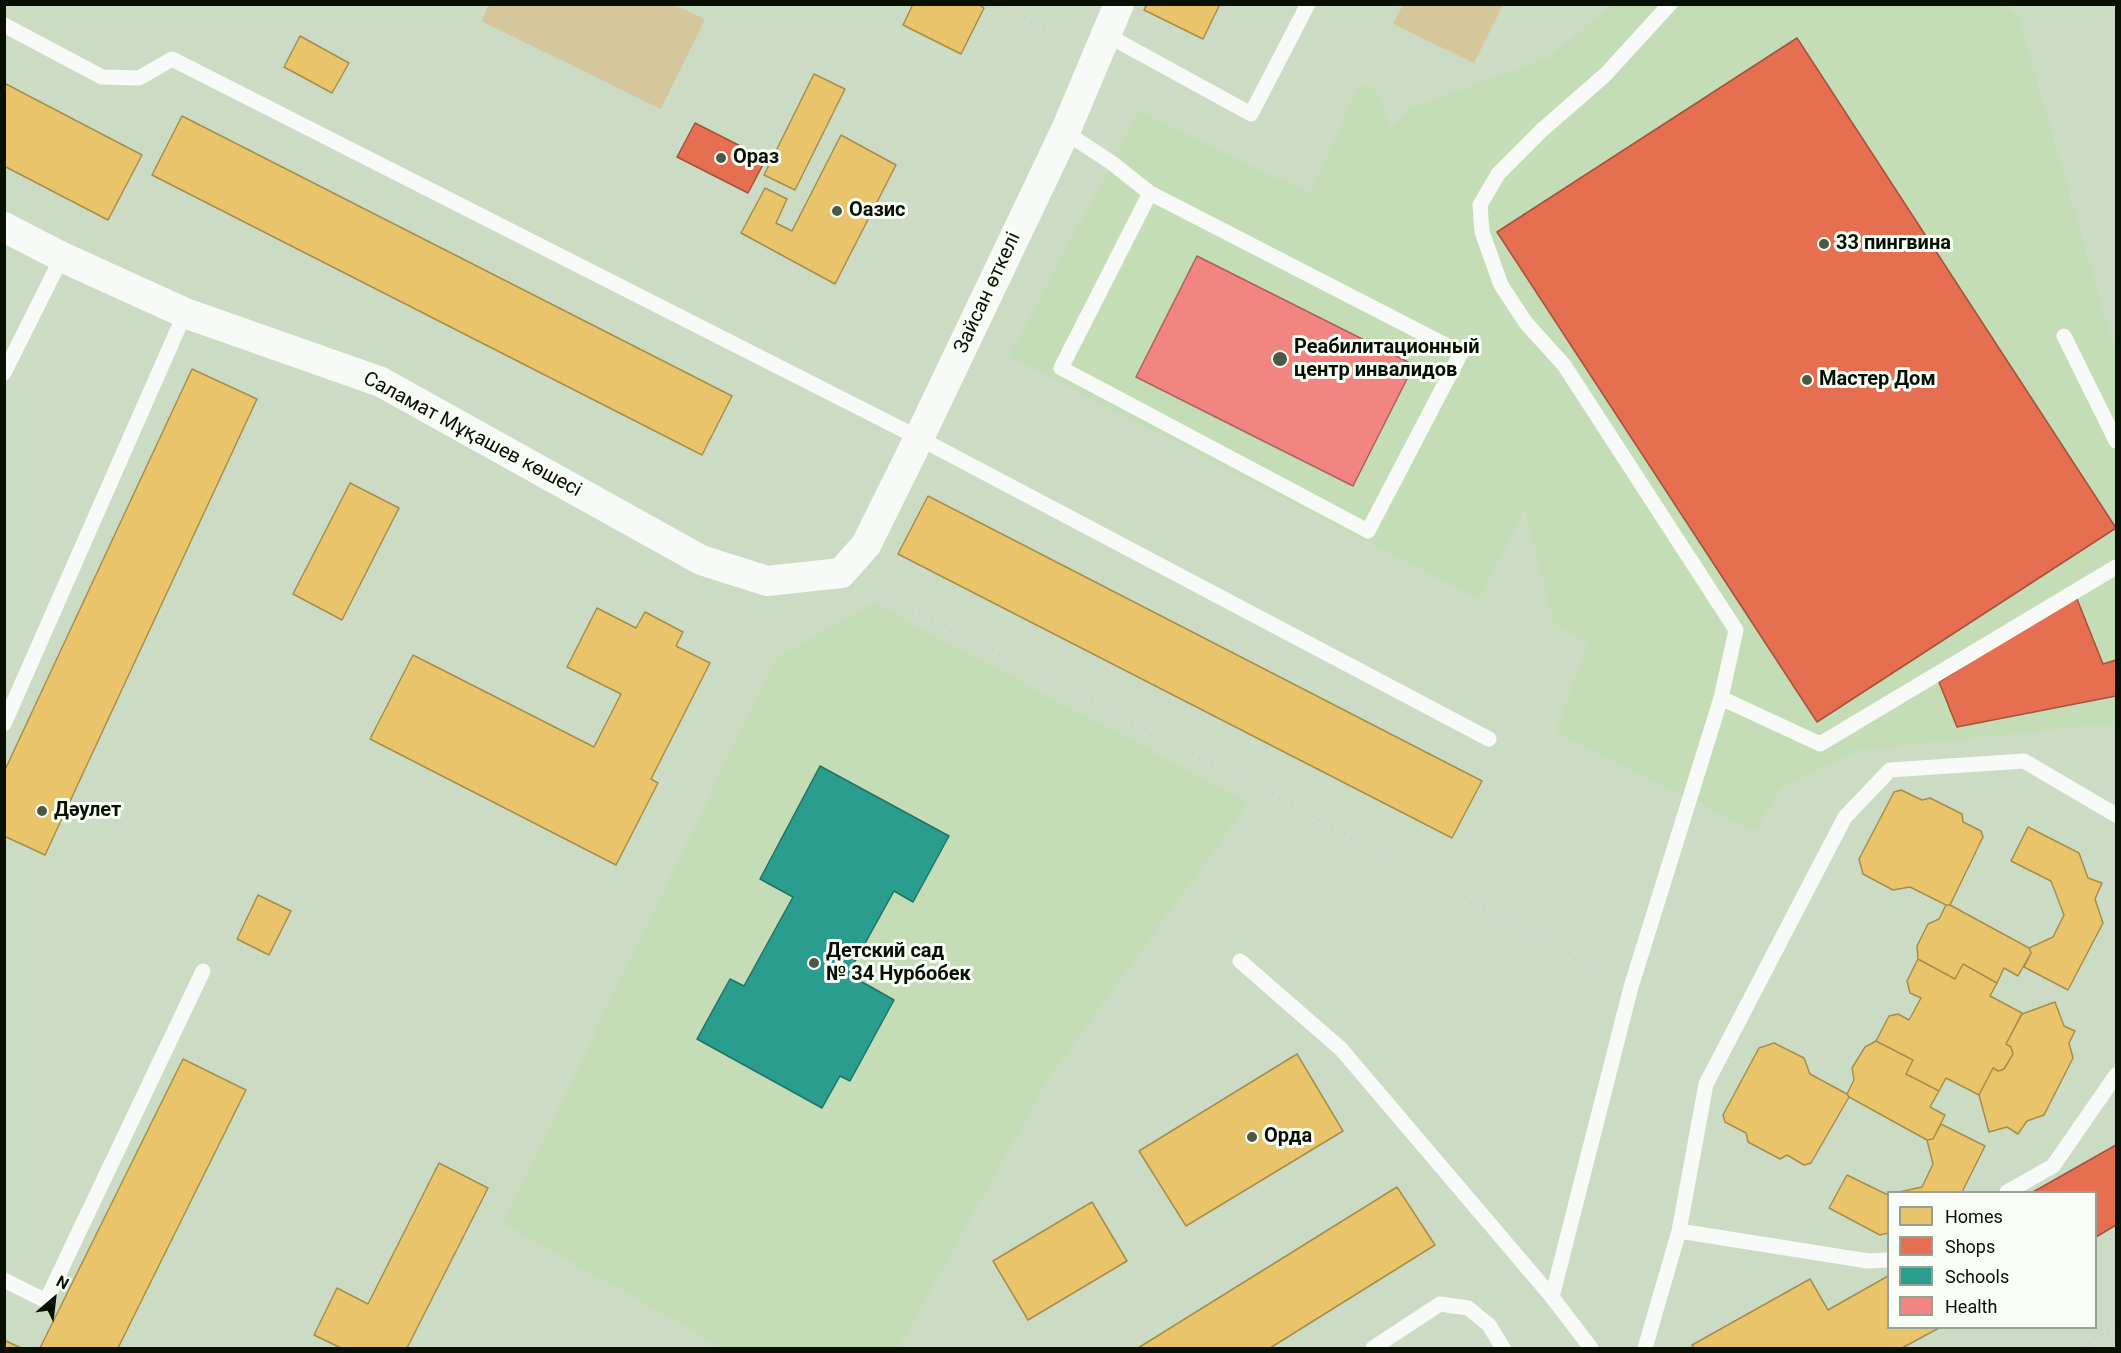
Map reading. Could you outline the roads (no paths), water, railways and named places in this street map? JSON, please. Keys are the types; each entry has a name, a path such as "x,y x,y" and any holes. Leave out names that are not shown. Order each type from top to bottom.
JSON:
{"street":[{"name":"Зайсан өткелі","path":"841,573 866,545 919,438 1065,132 1119,4"},
{"name":"Саламат Мұқашев көшесі","path":"4,227 62,257 185,313 381,382 701,560 767,581 841,573"}],"lane":[{"path":"1101,46 1251,114 1308,4"},
{"path":"1552,1298 1631,987 1721,698 1736,630 1564,365 1526,323 1501,285 1482,232 1480,205 1498,174 1542,130 1605,75 1670,4"},
{"path":"4,25 102,77 139,78 172,59 919,438 1490,739"},
{"path":"1065,132 1112,163 1150,193 1461,353 1368,531 1061,368 1150,193"},
{"path":"4,373 62,257"},
{"path":"4,723 185,313"},
{"path":"2064,336 2116,441"},
{"path":"1721,698 1820,744 2116,567"},
{"path":"1645,1348 1679,1231 1706,1084 1845,817 1890,771 2024,761 2116,815"},
{"path":"1240,961 1341,1049 1552,1298 1591,1348"},
{"path":"4,1280 46,1301 203,971"},
{"path":"2009,1191 2053,1166 2116,1076"},
{"path":"1679,1231 1868,1262 1887,1260"},
{"path":"1373,1348 1440,1304 1468,1308 1490,1324 1503,1348"}],"place":[{"name":"Ораз","path":"721,158"},
{"name":"Оазис","path":"837,211"},
{"name":"33 пингвина","path":"1824,244"},
{"name":"Реабилитационный центр инвалидов","path":"1280,359"},
{"name":"Мастер Дом","path":"1807,380"},
{"name":"Дәулет","path":"42,811"},
{"name":"Детский сад № 34 Нурбобек","path":"814,963"},
{"name":"Орда","path":"1252,1137"}]}
